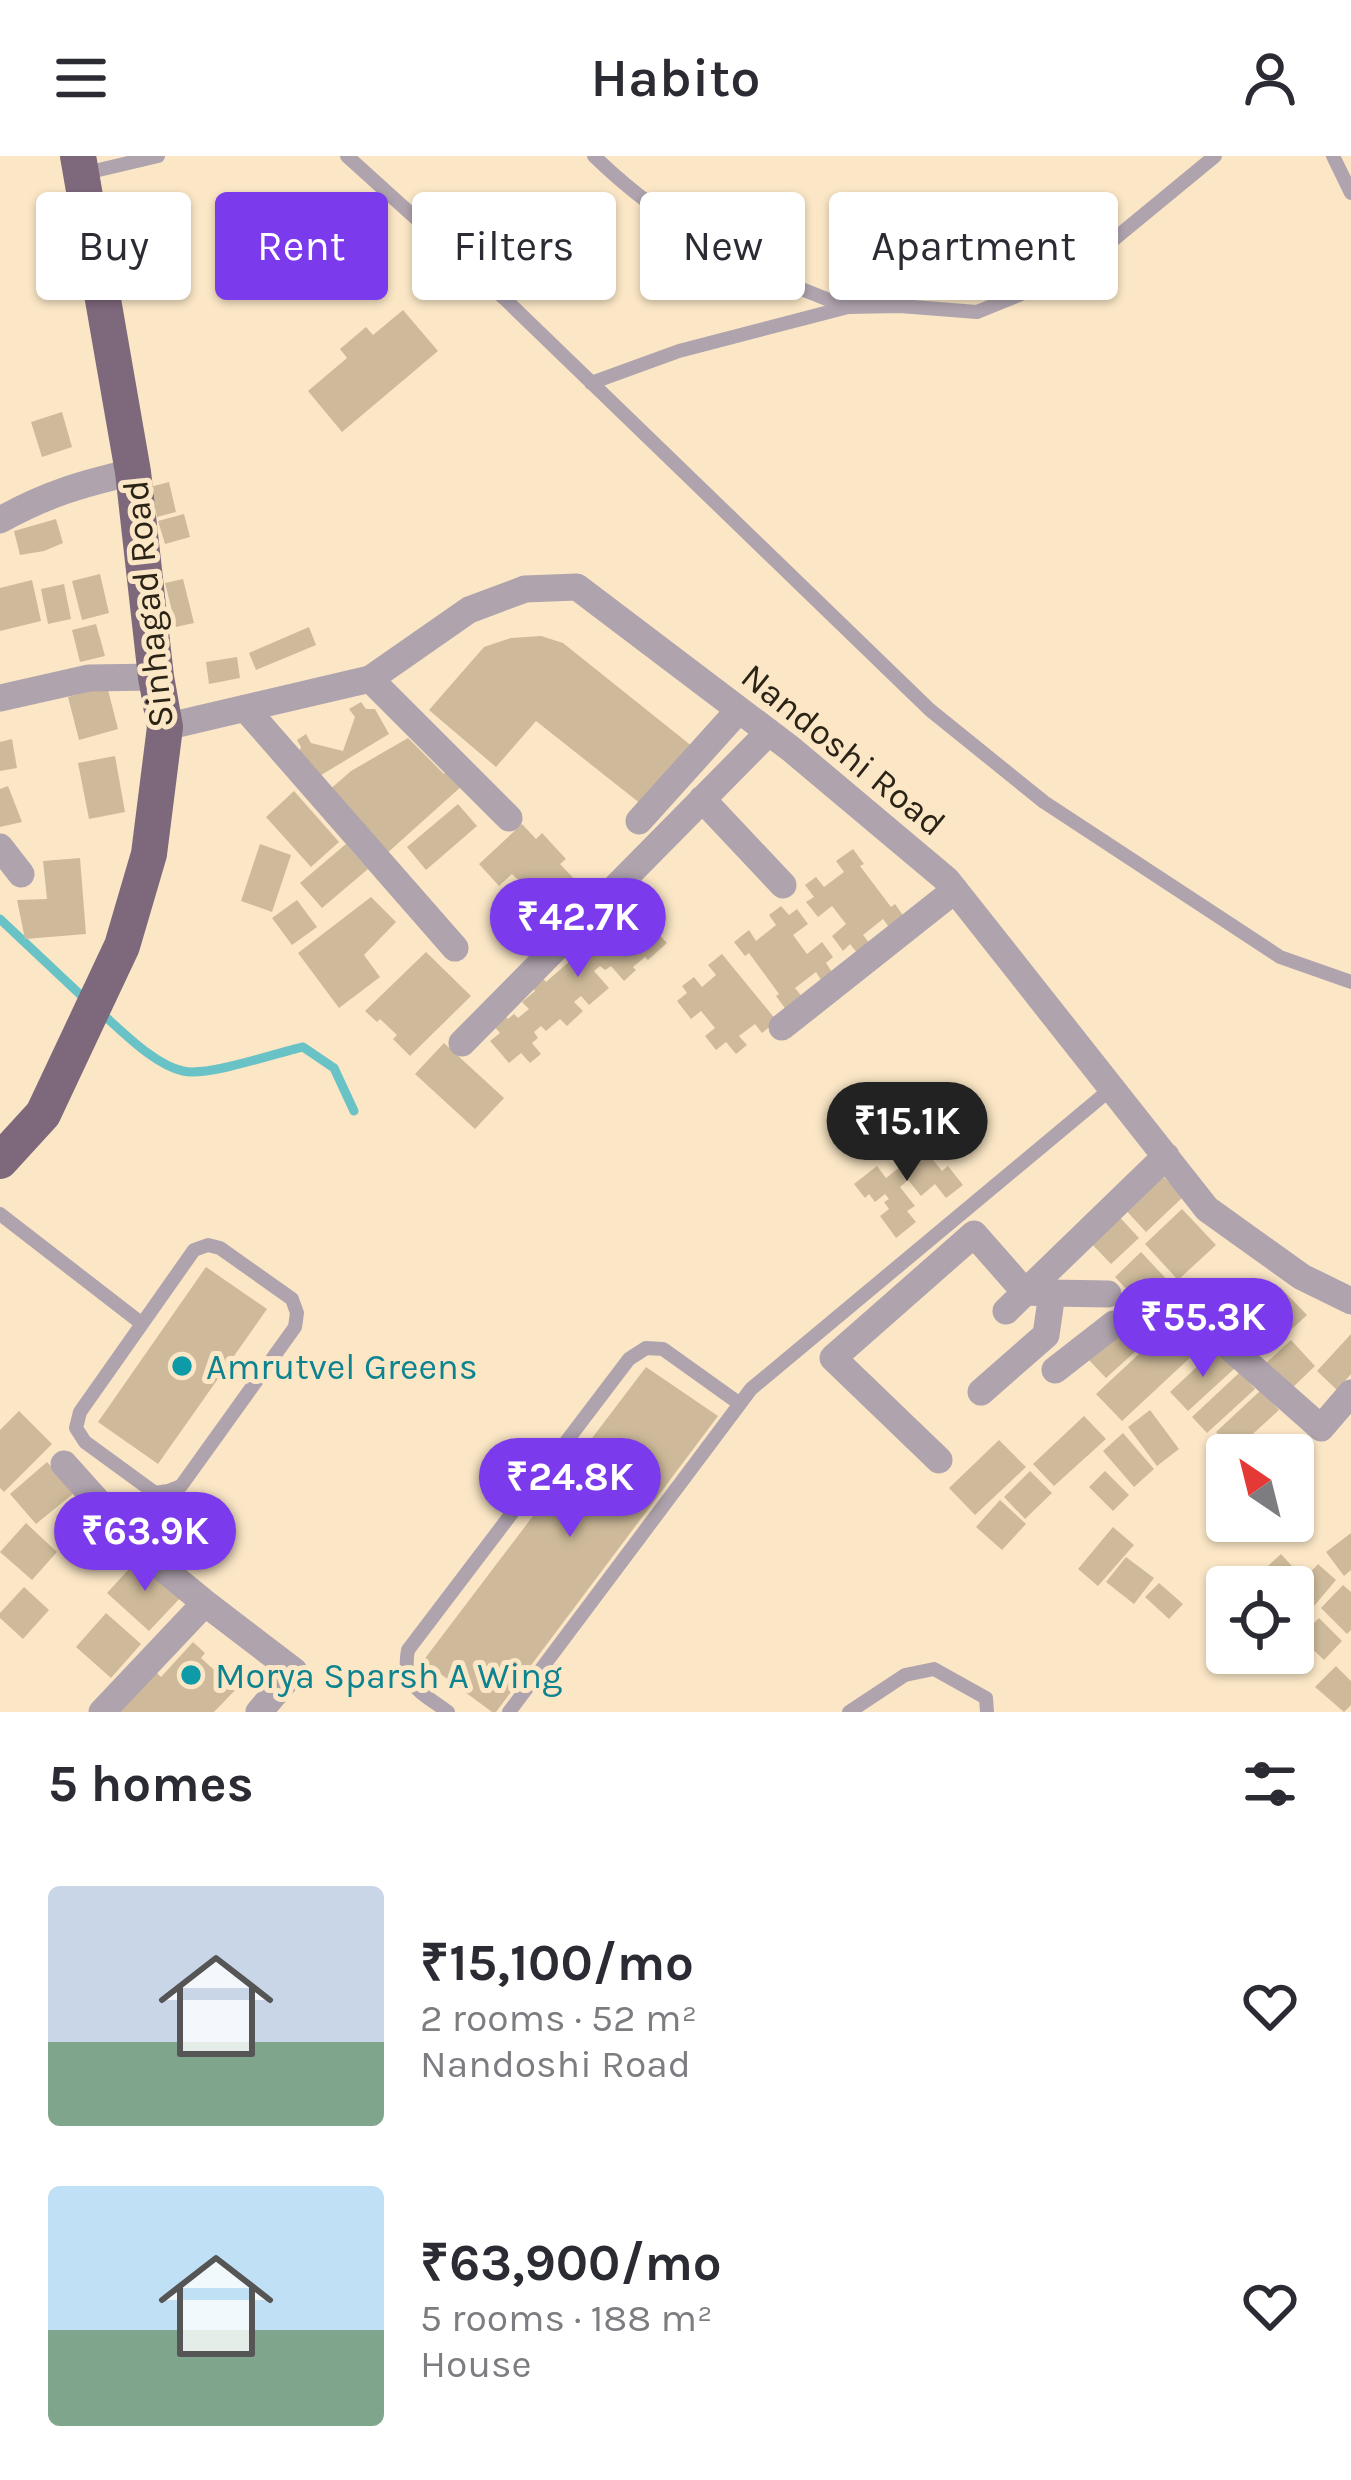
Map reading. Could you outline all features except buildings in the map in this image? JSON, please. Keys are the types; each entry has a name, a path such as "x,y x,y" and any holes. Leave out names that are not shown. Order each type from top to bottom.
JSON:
{"main road":[{"name":"Sinhagad Road","path":"0,1161 43,1114 122,946 149,854 165,727 133,472 79,165"}],"street":[{"path":"0,520 65,488 133,472"},
{"name":"Nandoshi Road","path":"165,727 370,680 469,610 525,589 577,587 769,732 947,880 1207,1209 1302,1277 1351,1301"},
{"path":"0,698 89,678 156,677"},
{"path":"370,680 509,818"},
{"path":"244,708 454,948"},
{"path":"639,821 739,710"},
{"path":"462,1043 769,732"},
{"path":"702,799 783,885"},
{"path":"0,847 21,874"},
{"path":"782,1027 956,890"},
{"path":"981,1392 1025,1315 1166,1156"},
{"path":"939,1460 833,1358 974,1234 1025,1315"},
{"path":"1025,1315 1108,1294"},
{"path":"1055,1370 1114,1324 1178,1319 1210,1330 1321,1428 1351,1393"},
{"path":"64,1464 143,1552 294,1671 259,1712"},
{"path":"102,1712 205,1603"}],"lane":[{"path":"79,165 158,156"},
{"path":"347,156 505,299 930,710 1044,802 1280,957 1351,982"},
{"path":"594,156 677,226 787,286 848,308"},
{"path":"591,383 679,351 848,308 900,306 976,312 1073,273 1215,156"},
{"path":"1333,156 1351,191"},
{"path":"509,1712 751,1389 1112,1088"},
{"path":"0,1214 141,1323"},
{"path":"208,1245 220,1248 292,1299 297,1313 295,1327 181,1486 155,1493 85,1442 76,1428 80,1412 141,1323 194,1250 208,1245"},
{"path":"448,1712 412,1685 405,1669 408,1650 629,1359 646,1348 663,1349 740,1404"},
{"path":"849,1712 905,1675 934,1670 986,1698 987,1712"}],"waterway":[{"path":"0,919 86,1000"},
{"path":"99,1011 149,1054 183,1071 225,1068 303,1047 334,1068 354,1111"}],"place":[{"name":"Amrutvel Greens","path":"182,1366"},
{"name":"Morya Sparsh A Wing","path":"191,1675"}]}
